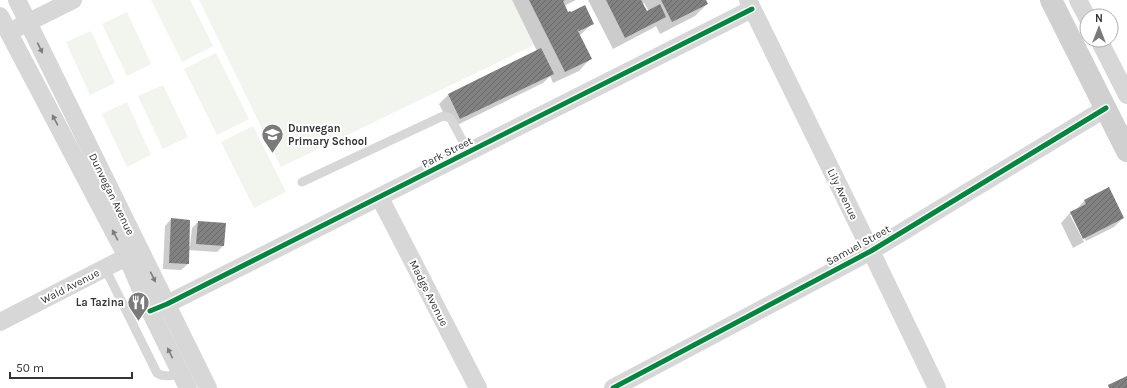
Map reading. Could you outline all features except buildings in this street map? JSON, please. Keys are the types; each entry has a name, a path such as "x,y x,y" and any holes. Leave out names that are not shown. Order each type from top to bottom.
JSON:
{"main road":[{"path":"1051,0 1127,150"}],"street":[{"name":"Dunvegan Avenue","path":"17,0 133,254 150,311 184,381"},
{"path":"4,34 73,0"},
{"name":"Park Street","path":"150,311 167,304 469,153 750,4"},
{"name":"Lily Avenue","path":"750,4 937,388"},
{"name":"Dunvegan Avenue","path":"0,16 4,34 133,254 167,304 208,388"},
{"path":"1103,48 1127,95"},
{"name":"Samuel Street","path":"613,388 871,251 1106,108"},
{"name":"Madge Avenue","path":"380,198 478,388"},
{"name":"Wald Avenue","path":"0,322 133,254"}],"lane":[{"path":"302,182 443,116 451,119 469,153"},
{"path":"105,268 157,372 161,376 184,381 198,368"}],"shaded area":[{"path":"151,0 190,0 213,46 182,62"},
{"path":"199,0 512,0 534,45 281,167"},
{"path":"127,12 151,64 127,76 102,24"},
{"path":"91,31 115,83 90,95 66,42"},
{"path":"216,53 249,119 217,135 184,69"},
{"path":"163,85 188,137 163,149 138,96"},
{"path":"127,102 151,155 127,167 102,114"},
{"path":"253,126 286,192 254,208 221,142"}],"cycle path":[{"path":"150,311 167,304 752,9"},
{"path":"613,388 871,251 1106,108"}],"place":[{"name":"Dunvegan Primary School","path":"272,154"},
{"name":"La Tazina","path":"139,322"}]}
